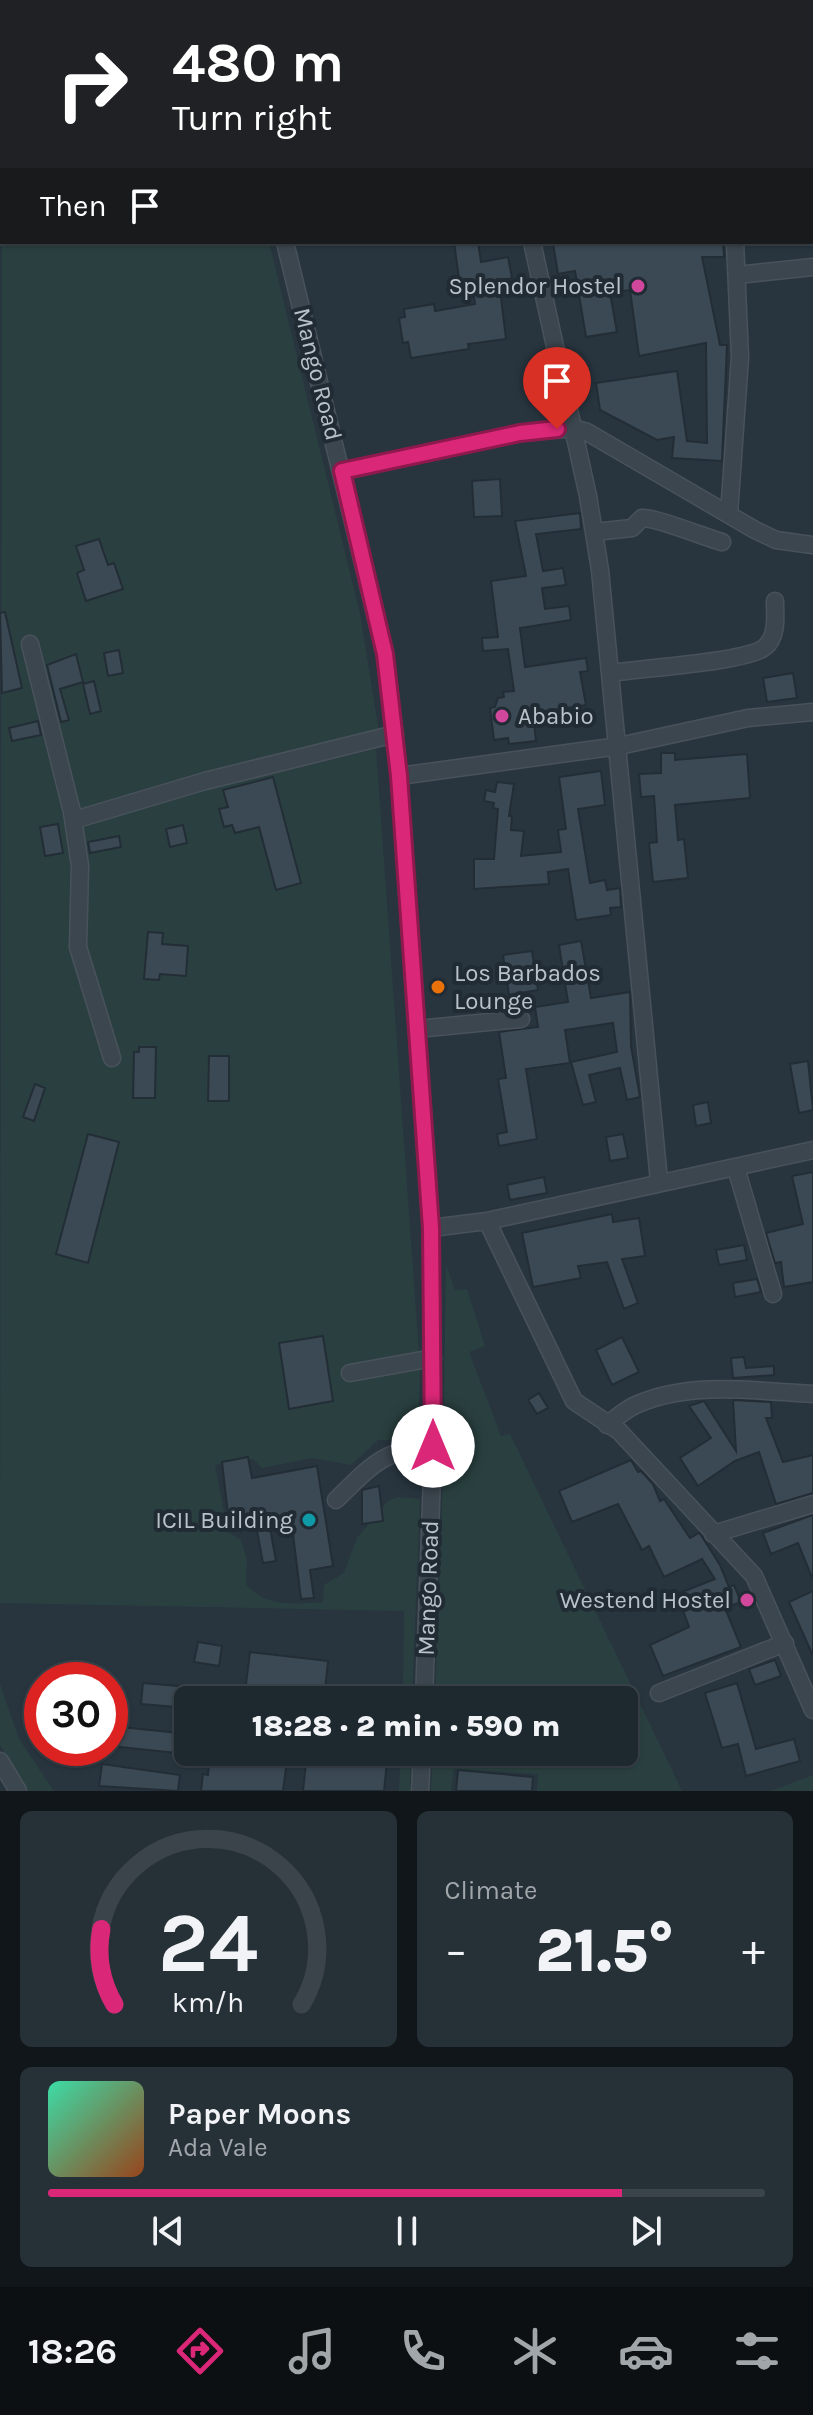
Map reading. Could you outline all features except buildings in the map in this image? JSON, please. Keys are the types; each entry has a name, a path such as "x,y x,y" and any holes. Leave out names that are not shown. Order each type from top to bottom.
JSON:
{"street":[{"name":"Mango Road","path":"285,244 385,654 395,734 431,1228 433,1446 424,1686"},
{"path":"532,244 594,532 612,673 659,1181"},
{"path":"729,514 740,357 735,244"},
{"path":"737,275 813,267"},
{"path":"342,471 520,433 573,428 587,432 776,540 813,545"},
{"path":"594,532 632,528 642,518 650,517 679,531 722,542"},
{"path":"612,673 744,656 766,647 776,628 775,601"},
{"path":"30,644 74,820 80,866 78,947 112,1058"},
{"path":"399,776 619,746 708,725 813,712"},
{"path":"74,820 205,781 395,734"},
{"path":"417,1029 521,1019"},
{"path":"431,1228 487,1221 659,1181 736,1168 813,1150"},
{"path":"736,1168 773,1294"},
{"path":"487,1221 574,1401 619,1431 754,1576 813,1710"},
{"path":"350,1373 433,1358"},
{"path":"607,1425 637,1404 675,1393 745,1390 813,1394"},
{"path":"336,1500 377,1460 404,1448 433,1446"},
{"path":"713,1534 813,1504"},
{"path":"659,1693 785,1643"},
{"path":"0,1761 18,1791"},
{"path":"420,1791 421,1766"}],"green space":[{"path":"2,244 269,244 360,614 379,732 170,797 376,749 420,1368 418,1434 403,1440 378,1440 351,1465 312,1458 262,1468 253,1459 215,1465 228,1532 241,1540 247,1560 246,1584 262,1597 281,1603 323,1602 324,1585 344,1573 357,1538 388,1501 398,1497 420,1499 413,1686 403,1686 404,1611 0,1603"},
{"path":"446,1265 455,1290 467,1289 485,1346 469,1352 501,1436 510,1434 631,1686 436,1686"},
{"path":"0,1684 24,1746 24,1766 37,1766 54,1791 28,1791 0,1745"},
{"path":"638,1700 682,1791 537,1791 538,1774 454,1769 451,1791 431,1791 432,1766 638,1766"},
{"path":"400,1766 411,1766 410,1791 399,1791"},
{"path":"813,1775 813,1791 771,1791"}],"place":[{"name":"Splendor Hostel","path":"638,286"},
{"name":"Ababio","path":"502,716"},
{"name":"Los Barbados Lounge","path":"438,987"},
{"name":"ICIL Building","path":"309,1520"},
{"name":"Westend Hostel","path":"747,1600"}],"route":[{"path":"433,1446 431,1228 399,776 385,654 342,471 520,433 557,429"}]}
